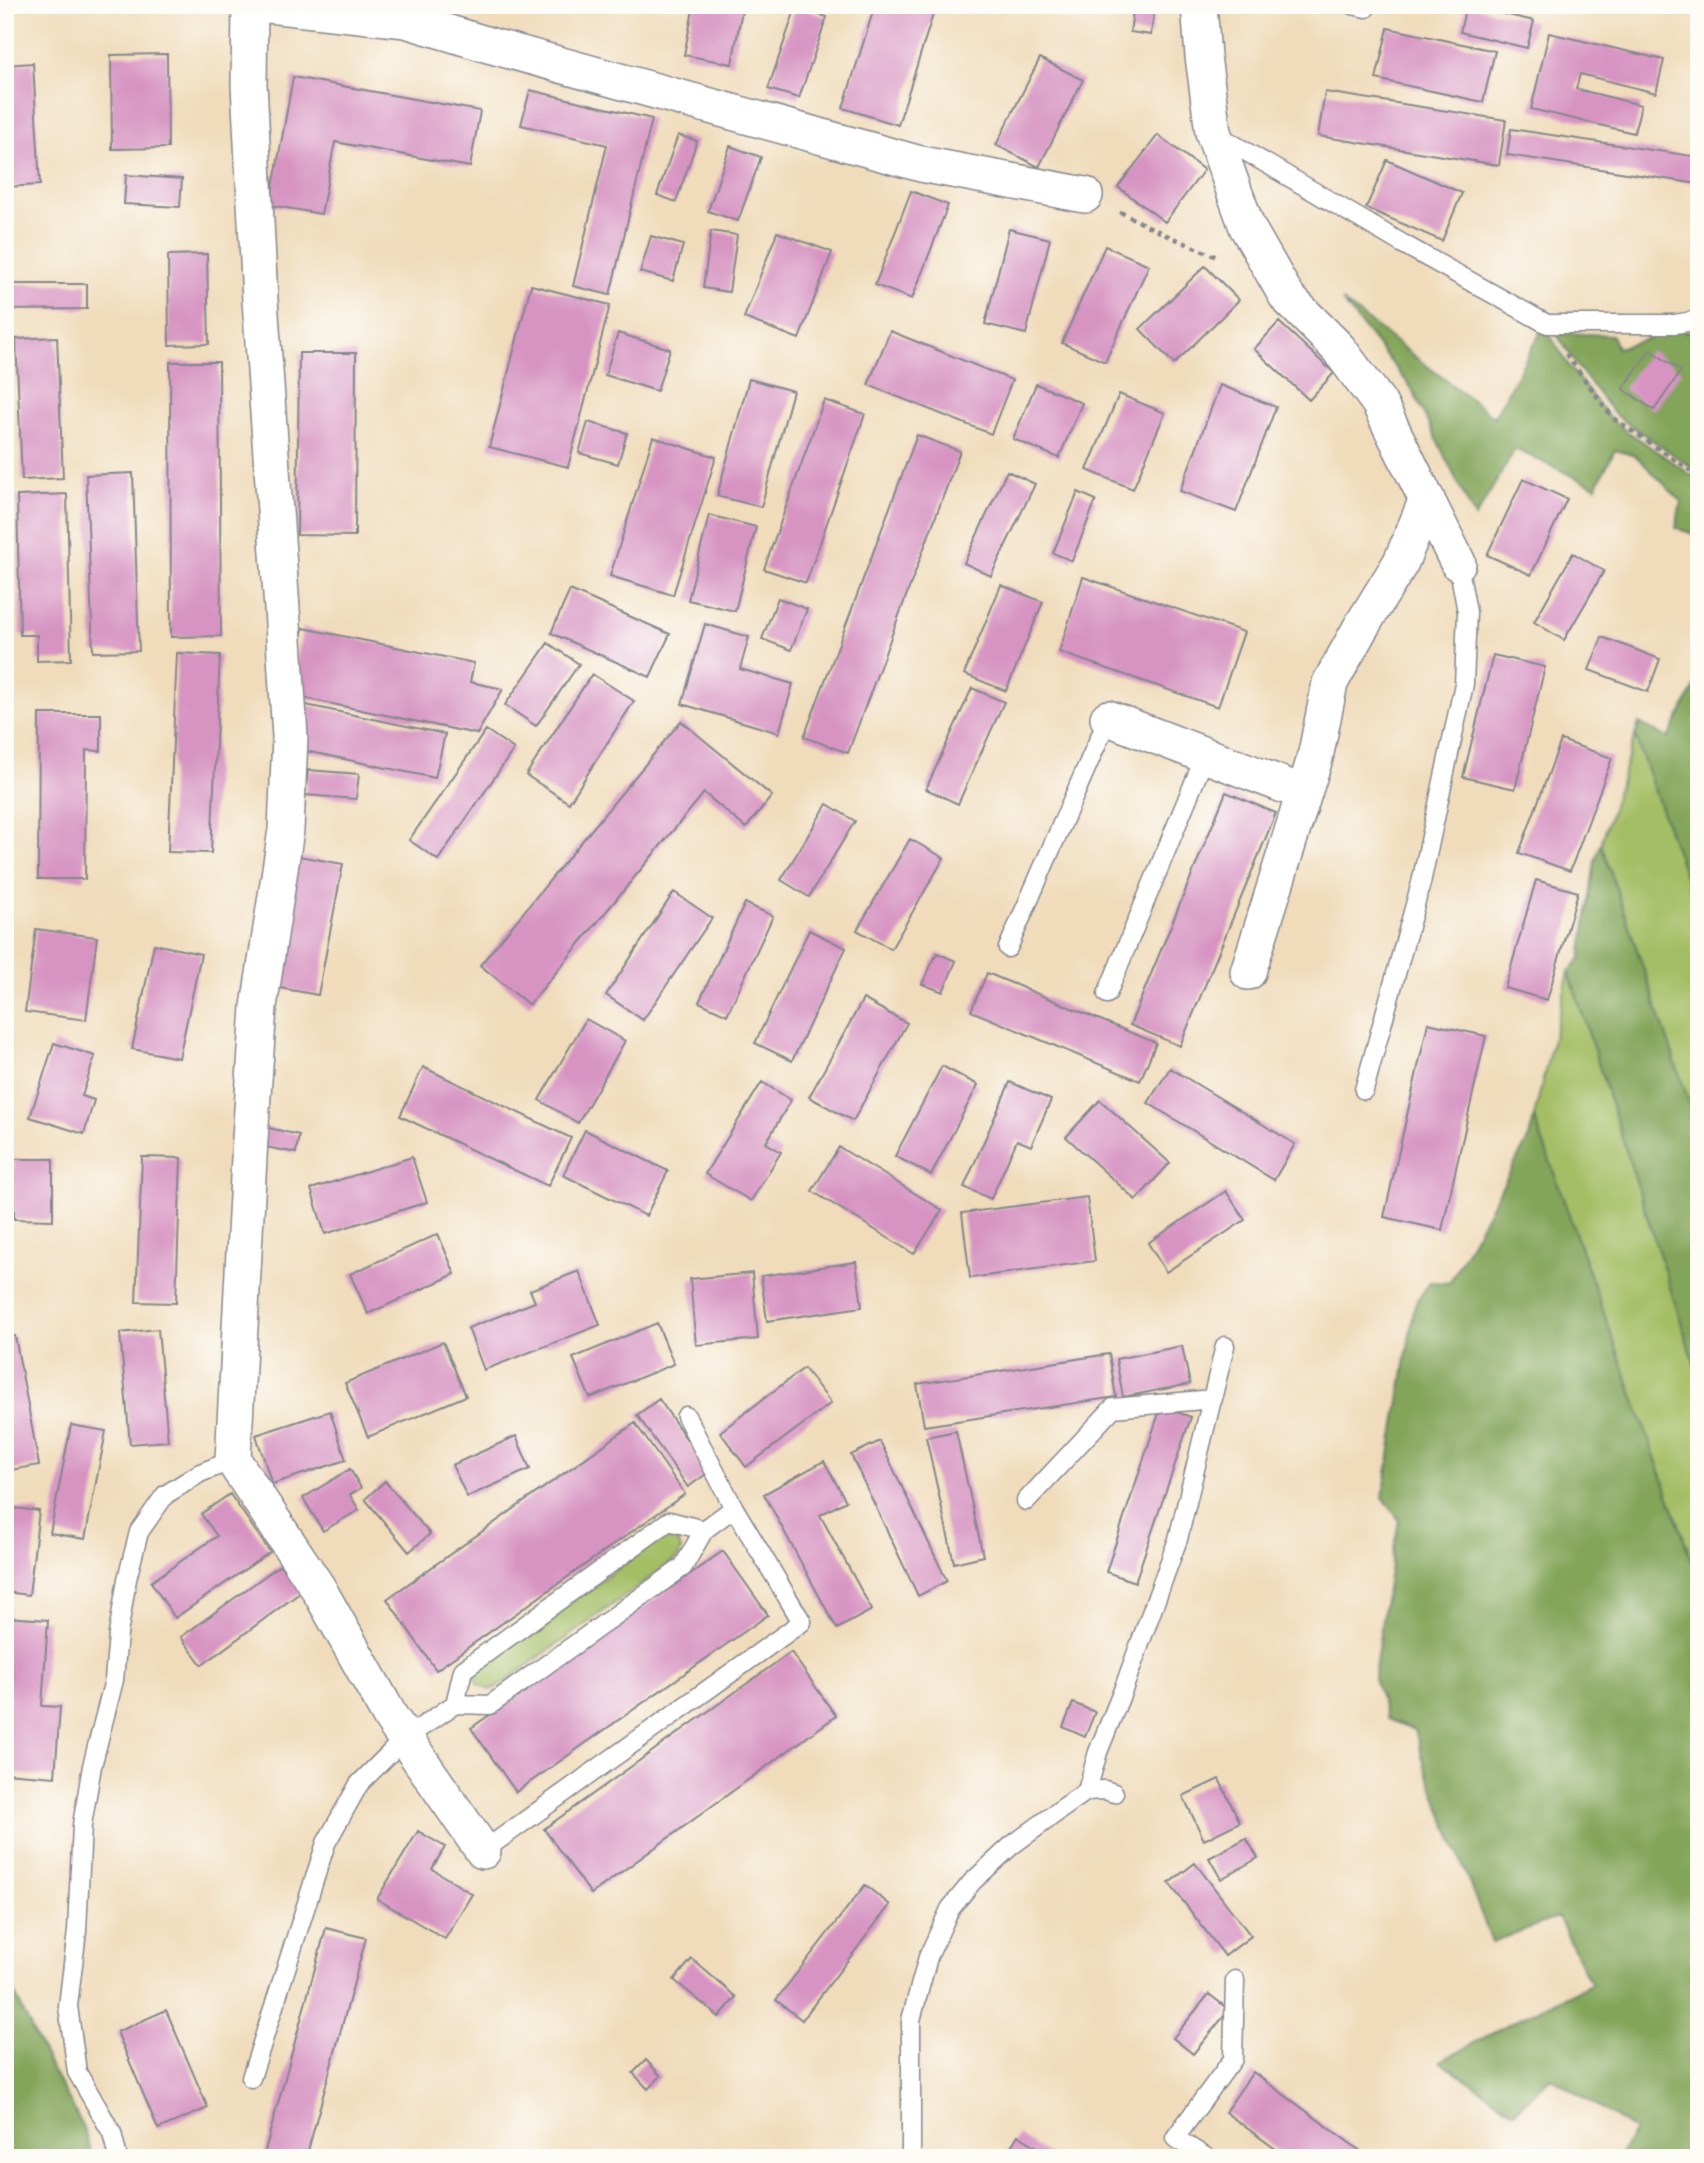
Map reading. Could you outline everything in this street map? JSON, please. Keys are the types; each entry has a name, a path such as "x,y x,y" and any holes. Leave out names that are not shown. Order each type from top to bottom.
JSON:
{"street":[{"path":"250,5 249,84 260,300 290,737 286,830 258,1020 233,1460 318,1588 391,1718 483,1851"},
{"path":"268,5 406,20 921,164 1085,195"},
{"path":"1199,5 1213,132 1247,227 1287,297 1338,348 1379,403 1458,563"},
{"path":"1248,972 1315,758 1330,683 1401,562 1427,499"},
{"path":"1108,718 1304,793"}],"lane":[{"path":"1213,132 1403,244 1547,324 1675,324 1699,320"},
{"path":"1364,1090 1421,883 1464,684 1467,612 1458,563"},
{"path":"1008,948 1108,718"},
{"path":"1107,994 1205,756"},
{"path":"1087,1791 1098,1752 1178,1539 1225,1346"},
{"path":"1026,1501 1113,1408 1213,1399"},
{"path":"483,1851 802,1622 734,1508 686,1416"},
{"path":"118,2158 112,2133 77,2072 68,2006 77,1931 82,1825 92,1766 114,1680 127,1579 139,1532 165,1495 200,1473 233,1460"},
{"path":"251,2078 327,1843 359,1784 405,1738 455,1704 490,1705 683,1567 704,1530 734,1508"},
{"path":"455,1704 463,1670 669,1521 704,1530"},
{"path":"911,2158 911,2020 928,1957 950,1909 972,1882 1011,1846 1087,1791 1105,1790 1114,1793"},
{"path":"1207,2158 1175,2138 1233,2059 1235,1980"}],"path":[{"path":"1085,195 1164,234 1221,258"},
{"path":"1547,324 1574,369 1613,418 1699,476"}],"green space":[{"path":"1342,301 1494,417 1544,326 1572,370 1611,420 1699,480 1699,536 1676,528 1681,501 1636,456 1615,450 1596,487 1515,449 1475,518 1411,387"},
{"path":"1675,331 1699,332 1699,472 1615,415 1577,366 1556,333 1612,335 1617,348"},
{"path":"1699,679 1699,914 1635,736 1639,723 1668,738"},
{"path":"1635,736 1699,914 1699,1132 1601,844"},
{"path":"1601,844 1699,1132 1699,1378 1569,972 1581,958 1595,861"},
{"path":"1569,972 1699,1378 1699,1581 1534,1117"},
{"path":"1534,1117 1699,1581 1699,2158 1618,2158 1635,2130 1551,2077 1514,2112 1440,2061 1591,1984 1558,1917 1492,1942 1426,1770 1415,1730 1387,1719 1374,1678 1399,1520 1383,1497 1415,1304 1430,1282 1449,1283 1529,1138"},
{"path":"666,1537 678,1542 681,1550 678,1558 497,1687 489,1690 477,1683 475,1675 480,1666"},
{"path":"5,1972 81,2124 92,2158 5,2158"}],"building":[{"path":"694,5 743,5 732,64 684,55"},
{"path":"875,5 936,5 898,125 843,108"},
{"path":"1134,5 1155,5 1151,35 1130,32"},
{"path":"1466,5 1534,21 1527,48 1460,32"},
{"path":"796,7 827,17 799,98 768,89"},
{"path":"1388,28 1495,51 1483,102 1376,79"},
{"path":"1549,33 1664,60 1656,93 1580,74 1576,89 1641,105 1634,133 1531,109"},
{"path":"167,54 168,148 112,149 111,55"},
{"path":"1040,58 1083,80 1039,167 996,145"},
{"path":"33,63 40,185 5,187 5,65"},
{"path":"293,77 480,111 470,167 335,142 321,214 270,205"},
{"path":"530,90 652,119 610,295 573,286 607,145 521,125"},
{"path":"1325,92 1506,120 1499,165 1318,136"},
{"path":"1511,129 1699,157 1699,184 1507,155"},
{"path":"678,135 697,141 676,202 657,195"},
{"path":"1158,135 1204,170 1165,222 1118,187"},
{"path":"730,146 761,157 738,221 708,211"},
{"path":"1387,160 1462,193 1442,241 1366,208"},
{"path":"126,175 182,179 180,207 124,204"},
{"path":"911,191 948,205 912,299 875,285"},
{"path":"1009,229 1050,239 1026,334 985,324"},
{"path":"711,231 737,235 729,292 703,288"},
{"path":"777,232 832,252 799,339 744,318"},
{"path":"651,236 683,245 673,281 640,272"},
{"path":"1105,246 1149,265 1105,362 1062,343"},
{"path":"207,254 209,344 169,345 168,255"},
{"path":"1205,266 1239,300 1174,364 1140,329"},
{"path":"5,284 87,284 87,309 5,310"},
{"path":"531,285 610,305 568,467 489,447"},
{"path":"1279,322 1334,373 1309,400 1254,349"},
{"path":"890,331 1012,380 991,434 868,385"},
{"path":"618,333 670,349 657,391 605,375"},
{"path":"57,337 63,478 22,480 16,339"},
{"path":"1650,350 1681,371 1654,410 1623,389"},
{"path":"299,353 356,353 355,536 297,535"},
{"path":"170,362 219,362 221,636 171,637"},
{"path":"749,379 793,391 761,507 717,496"},
{"path":"1036,384 1082,403 1059,458 1013,439"},
{"path":"1220,385 1276,407 1236,512 1180,491"},
{"path":"1119,394 1165,413 1133,489 1087,470"},
{"path":"824,400 865,414 806,583 764,569"},
{"path":"588,422 627,433 618,464 579,453"},
{"path":"917,435 960,451 848,753 804,737"},
{"path":"653,437 716,457 673,595 610,576"},
{"path":"1007,471 1035,484 991,576 964,563"},
{"path":"133,473 139,651 93,652 86,475"},
{"path":"1523,479 1567,499 1531,575 1487,555"},
{"path":"1078,492 1096,500 1072,561 1053,553"},
{"path":"67,494 71,660 37,661 37,635 20,635 17,496"},
{"path":"709,515 756,527 735,611 688,600"},
{"path":"1573,553 1604,571 1564,640 1534,622"},
{"path":"1083,577 1244,632 1218,707 1059,652"},
{"path":"1001,585 1043,602 1006,691 964,674"},
{"path":"570,590 670,634 650,677 551,633"},
{"path":"778,598 807,609 791,650 762,639"},
{"path":"705,624 749,637 740,669 793,684 779,733 682,704"},
{"path":"303,628 474,663 470,682 503,689 477,734 289,695"},
{"path":"1602,637 1660,659 1648,692 1589,670"},
{"path":"548,643 579,664 536,726 505,705"},
{"path":"177,653 220,655 211,853 168,852"},
{"path":"1493,655 1545,667 1515,789 1463,777"},
{"path":"592,674 634,701 569,803 526,775"},
{"path":"972,688 1004,702 958,804 926,789"},
{"path":"306,705 445,734 435,778 296,749"},
{"path":"39,714 101,714 101,751 86,750 85,879 38,879"},
{"path":"681,721 772,796 746,828 704,793 529,1005 480,965"},
{"path":"486,730 514,749 438,860 409,840"},
{"path":"1561,740 1612,758 1570,871 1519,853"},
{"path":"308,770 359,774 356,799 305,795"},
{"path":"1226,792 1276,813 1180,1046 1130,1025"},
{"path":"827,804 855,821 809,897 781,880"},
{"path":"910,839 944,858 891,949 857,930"},
{"path":"299,856 343,864 318,995 274,987"},
{"path":"1536,880 1578,892 1547,1000 1505,988"},
{"path":"674,892 712,918 643,1020 606,995"},
{"path":"745,903 773,916 727,1015 699,1002"},
{"path":"36,929 97,937 86,1020 25,1012"},
{"path":"809,930 846,948 792,1061 755,1043"},
{"path":"154,944 201,954 179,1058 132,1049"},
{"path":"937,953 956,961 943,992 922,984"},
{"path":"987,973 1156,1043 1140,1081 971,1011"},
{"path":"863,999 907,1023 853,1121 809,1097"},
{"path":"586,1019 625,1041 578,1123 539,1100"},
{"path":"1428,1023 1486,1036 1442,1230 1384,1217"},
{"path":"54,1043 95,1056 82,1096 94,1100 84,1134 30,1117"},
{"path":"942,1066 978,1085 931,1175 895,1156"},
{"path":"423,1067 571,1138 548,1186 400,1116"},
{"path":"1170,1068 1295,1144 1274,1180 1148,1103"},
{"path":"762,1082 791,1100 766,1143 781,1152 751,1201 705,1174"},
{"path":"1010,1082 1051,1100 1031,1146 1017,1140 991,1199 964,1187"},
{"path":"1100,1100 1170,1163 1136,1200 1066,1137"},
{"path":"265,1127 299,1135 296,1153 261,1146"},
{"path":"585,1130 668,1171 646,1216 563,1175"},
{"path":"839,1147 942,1210 914,1254 812,1191"},
{"path":"142,1157 181,1158 176,1303 136,1302"},
{"path":"412,1157 427,1202 325,1234 311,1189"},
{"path":"14,1159 53,1159 53,1220 14,1219"},
{"path":"1226,1191 1245,1220 1166,1272 1148,1243"},
{"path":"1087,1197 1095,1261 970,1278 962,1213"},
{"path":"438,1234 455,1274 368,1314 350,1274"},
{"path":"856,1262 862,1307 767,1321 761,1276"},
{"path":"579,1271 600,1325 484,1370 468,1328 535,1302 530,1290"},
{"path":"752,1273 758,1339 696,1345 690,1279"},
{"path":"657,1323 674,1364 590,1398 573,1358"},
{"path":"158,1329 168,1441 130,1444 120,1333"},
{"path":"15,1336 39,1465 5,1471 5,1338"},
{"path":"443,1342 466,1396 368,1437 345,1383"},
{"path":"1182,1346 1190,1384 1123,1397 1116,1359"},
{"path":"1109,1354 1116,1397 924,1426 917,1384"},
{"path":"804,1368 831,1403 746,1467 720,1432"},
{"path":"659,1399 709,1472 688,1487 637,1415"},
{"path":"1161,1407 1191,1417 1135,1582 1106,1572"},
{"path":"330,1411 346,1460 272,1484 256,1435"},
{"path":"635,1423 685,1494 436,1670 387,1599"},
{"path":"71,1425 106,1431 85,1539 50,1533"},
{"path":"956,1431 983,1556 954,1563 926,1437"},
{"path":"516,1436 530,1469 467,1497 452,1465"},
{"path":"880,1441 947,1581 918,1596 851,1455"},
{"path":"824,1461 846,1501 820,1515 872,1610 837,1629 764,1494"},
{"path":"350,1469 361,1488 350,1495 359,1510 323,1531 303,1498"},
{"path":"385,1481 430,1534 409,1552 365,1499"},
{"path":"230,1494 270,1552 175,1618 151,1582 217,1536 201,1514"},
{"path":"5,1507 39,1511 29,1595 5,1592"},
{"path":"723,1551 768,1615 516,1792 471,1728"},
{"path":"280,1565 301,1592 202,1665 181,1637"},
{"path":"5,1617 48,1620 42,1706 60,1707 55,1777 5,1773"},
{"path":"791,1652 836,1716 591,1894 544,1829"},
{"path":"1073,1703 1095,1712 1085,1737 1063,1727"},
{"path":"1219,1779 1240,1822 1204,1840 1183,1796"},
{"path":"418,1831 445,1847 432,1869 472,1894 445,1939 377,1899"},
{"path":"1246,1838 1258,1858 1221,1879 1209,1858"},
{"path":"1195,1863 1251,1936 1225,1956 1169,1883"},
{"path":"865,1885 890,1905 802,2020 776,2000"},
{"path":"326,1928 366,1938 306,2158 263,2158"},
{"path":"692,1959 736,1997 719,2017 674,1980"},
{"path":"1209,1994 1229,2010 1193,2054 1173,2038"},
{"path":"166,2010 208,2108 158,2129 117,2032"},
{"path":"646,2060 661,2076 648,2089 633,2073"},
{"path":"1253,2072 1370,2158 1288,2158 1225,2112"},
{"path":"1018,2135 1054,2158 1004,2158"}]}
